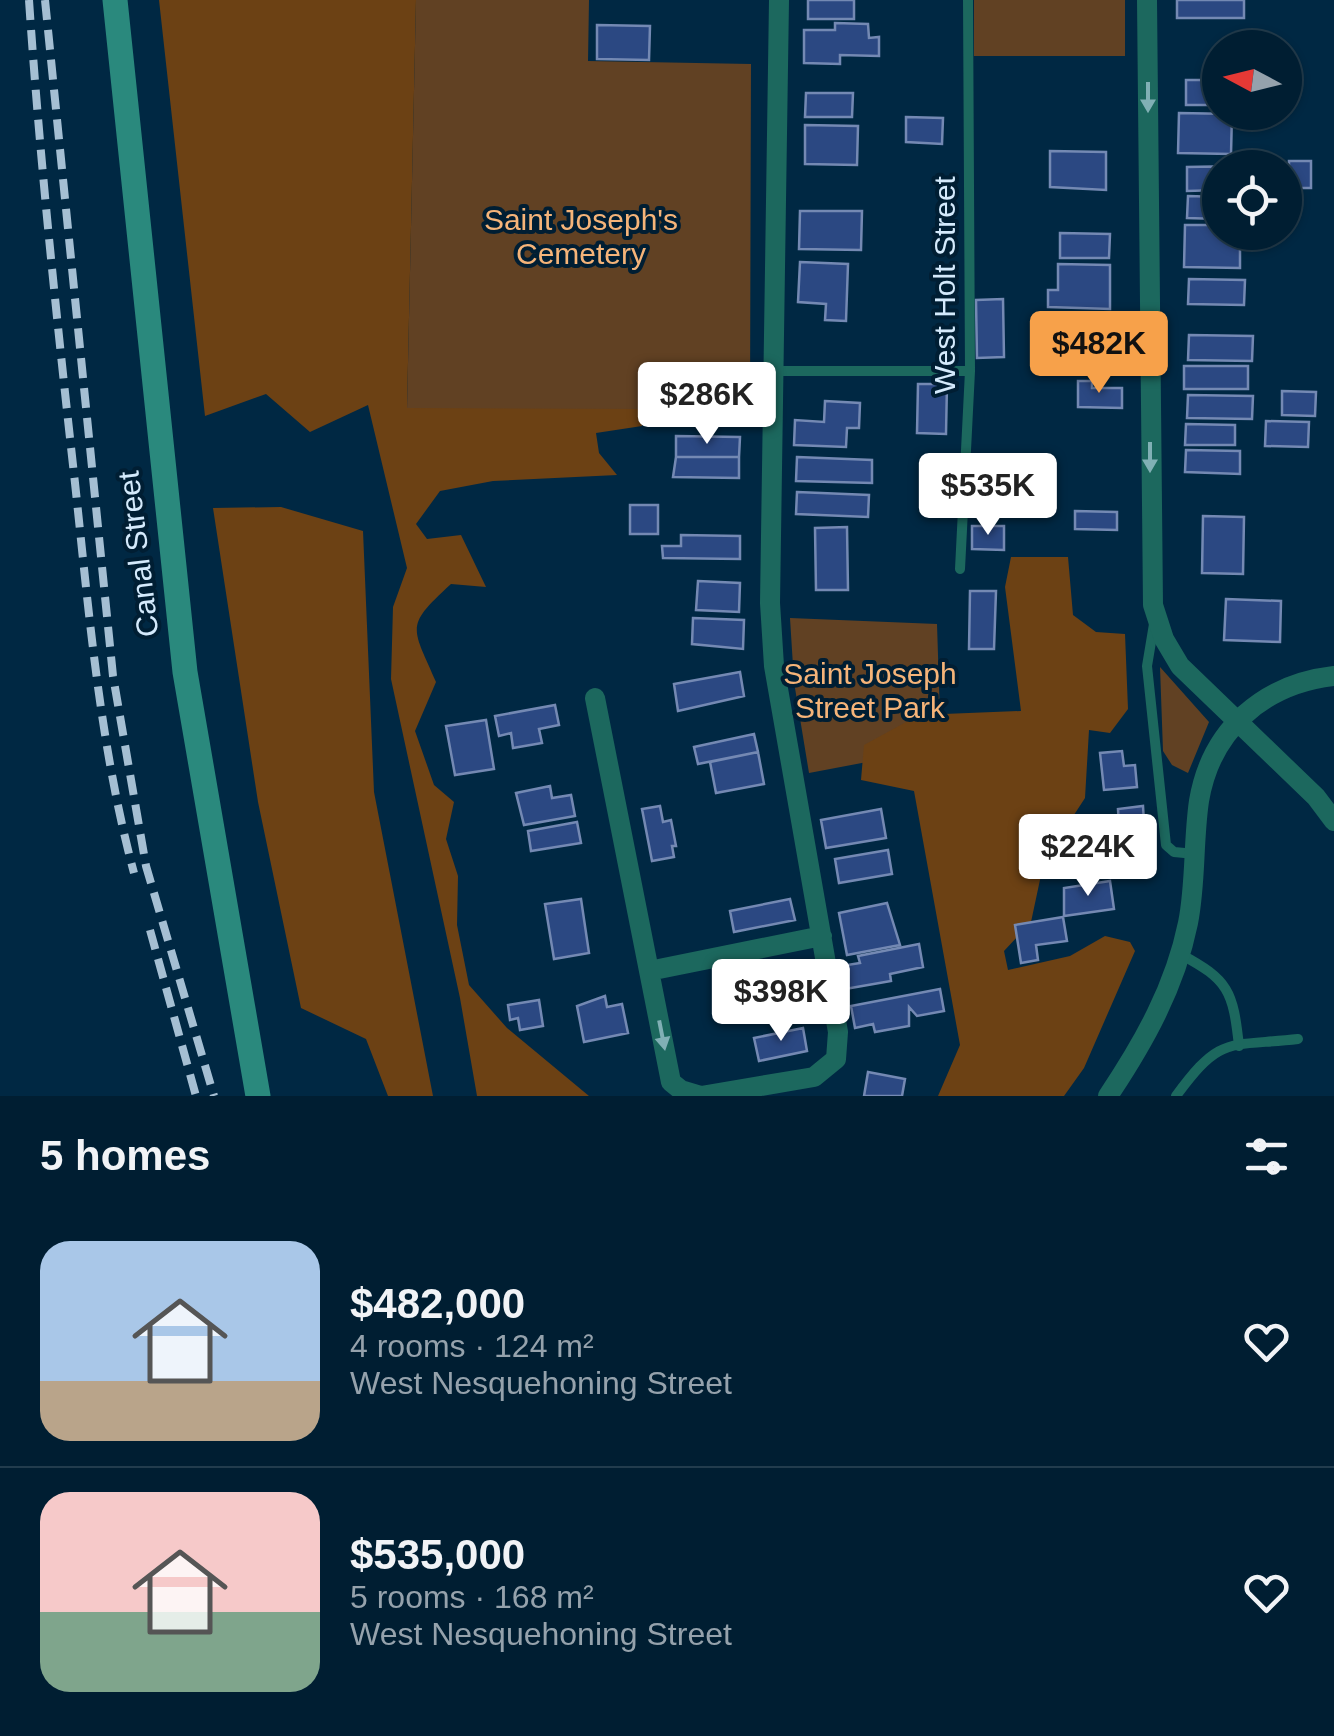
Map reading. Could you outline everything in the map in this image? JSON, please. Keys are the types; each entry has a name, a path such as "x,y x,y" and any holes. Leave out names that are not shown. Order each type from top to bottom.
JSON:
{"street":[{"name":"Canal Street","path":"115,0 182,653 258,1096"},
{"path":"595,698 670,1077 685,1092 708,1096 814,1076 830,1067 838,1052 838,1032 772,648 771,371 779,0"},
{"path":"1148,0 1150,578 1156,618 1180,666 1334,822"},
{"path":"1108,1096 1148,1032 1180,954 1188,922 1203,784 1237,720 1272,693 1334,676"},
{"path":"649,971 822,936"}],"lane":[{"name":"West Holt Street","path":"960,569 970,371 968,0"},
{"path":"771,371 970,371"},
{"path":"1156,618 1147,666 1166,845 1174,852 1195,854"},
{"path":"1180,954 1223,980 1235,1006 1239,1046"},
{"path":"1176,1096 1206,1055 1239,1046 1298,1039"}],"green space":[{"name":"Saint Joseph's Cemetery","path":"416,0 589,0 588,61 751,64 750,410 407,409"},
{"path":"974,0 1125,0 1125,56 974,56"},
{"name":"Saint Joseph Street Park","path":"790,618 937,624 941,748 809,773 794,682"},
{"path":"1160,667 1209,722 1188,773 1172,765 1163,751"}],"shaded area":[{"path":"159,0 416,0 407,408 641,409 642,426 596,433 599,453 617,475 493,481 440,491 416,524 427,539 461,535 486,587 451,584 425,610 417,628 436,682 415,731 434,785 454,802 446,839 458,876 457,925 469,985 507,1028 589,1096 477,1096 460,998 391,679 393,607 407,568 368,405 310,432 266,394 205,416"},
{"path":"281,507 363,531 374,792 433,1096 388,1096 366,1039 301,1008 258,802 213,508"},
{"path":"1011,557 1068,557 1073,615 1096,632 1125,634 1128,709 1110,733 1089,730 1085,798 1044,861 1031,922 1004,951 1008,970 1070,956 1105,936 1130,942 1135,951 1084,1068 1064,1096 938,1096 960,1045 914,791 861,780 864,745 919,715 1021,711 1005,587"}],"building":[{"path":"808,0 854,0 854,19 808,19"},
{"path":"1177,0 1244,0 1244,18 1177,18"},
{"path":"835,23 868,24 869,38 879,37 879,56 840,55 840,64 804,63 804,30 835,30"},
{"path":"597,25 650,26 649,60 597,59"},
{"path":"1186,80 1202,80 1202,105 1186,105"},
{"path":"806,93 853,93 852,117 805,117"},
{"path":"1179,113 1202,113 1202,130 1232,130 1231,150 1178,153"},
{"path":"906,117 943,118 942,144 906,142"},
{"path":"805,125 858,126 857,165 805,164"},
{"path":"1050,151 1106,152 1106,190 1050,187"},
{"path":"1302,161 1311,161 1311,188 1302,188"},
{"path":"1187,167 1202,167 1202,191 1187,191"},
{"path":"1188,196 1202,196 1202,218 1187,218"},
{"path":"800,211 862,211 861,250 799,249"},
{"path":"1185,225 1202,225 1202,250 1240,250 1240,268 1184,267"},
{"path":"1060,233 1110,234 1109,258 1060,258"},
{"path":"800,262 848,264 846,321 825,320 826,304 798,302"},
{"path":"1058,264 1110,265 1110,309 1048,307 1048,290 1058,290"},
{"path":"1189,279 1245,280 1244,305 1188,304"},
{"path":"1003,299 1004,357 977,358 976,300"},
{"path":"1189,335 1253,336 1252,361 1188,360"},
{"path":"1184,366 1248,366 1248,389 1184,389"},
{"path":"1078,381 1092,381 1092,388 1122,388 1122,408 1078,407"},
{"path":"918,384 947,384 946,434 917,433"},
{"path":"1282,391 1316,392 1315,416 1282,415"},
{"path":"1188,395 1253,396 1252,419 1187,418"},
{"path":"825,401 860,403 859,428 847,428 846,447 794,445 795,420 824,422"},
{"path":"1266,421 1309,422 1308,447 1265,446"},
{"path":"1186,424 1235,425 1235,445 1185,445"},
{"path":"676,436 740,437 739,457 676,457"},
{"path":"1186,450 1240,451 1240,474 1185,472"},
{"path":"676,457 739,457 739,478 673,477"},
{"path":"797,457 872,460 872,483 796,481"},
{"path":"797,492 869,495 868,517 796,514"},
{"path":"630,505 658,505 658,534 630,534"},
{"path":"1075,511 1117,512 1117,530 1075,529"},
{"path":"1203,516 1244,517 1243,574 1202,573"},
{"path":"972,526 1004,526 1004,550 972,549"},
{"path":"847,527 848,590 816,590 815,528"},
{"path":"681,535 740,536 740,559 663,558 662,546 681,546"},
{"path":"698,581 740,583 739,612 696,610"},
{"path":"970,591 996,591 994,649 969,649"},
{"path":"1226,599 1281,601 1280,642 1224,640"},
{"path":"693,618 744,620 743,649 692,644"},
{"path":"740,672 744,696 678,711 674,684"},
{"path":"555,705 559,725 539,729 542,743 513,748 511,733 499,736 495,716"},
{"path":"486,720 494,769 455,775 446,726"},
{"path":"754,734 758,752 698,764 694,747"},
{"path":"1122,751 1124,766 1135,765 1137,787 1104,790 1100,753"},
{"path":"758,752 764,784 716,793 710,762"},
{"path":"550,786 552,798 571,795 575,816 524,825 516,793"},
{"path":"660,806 663,822 671,820 676,846 672,846 674,857 652,861 642,809"},
{"path":"1143,806 1147,873 1122,875 1121,861 1102,863 1098,830 1119,827 1118,809"},
{"path":"881,809 886,838 826,848 821,820"},
{"path":"577,822 581,843 531,851 528,831"},
{"path":"888,850 892,874 839,883 835,859"},
{"path":"1110,881 1114,909 1064,916 1064,888"},
{"path":"581,899 589,953 554,959 545,904"},
{"path":"790,899 795,920 734,932 730,911"},
{"path":"887,903 900,945 847,955 839,913"},
{"path":"1063,917 1067,941 1036,945 1038,960 1021,963 1015,925"},
{"path":"919,944 923,967 890,974 891,981 845,989 841,966 860,963 858,956"},
{"path":"940,989 944,1011 917,1016 909,1007 909,1026 875,1032 873,1024 855,1028 851,1006"},
{"path":"605,996 607,1007 622,1004 628,1033 584,1042 577,1006"},
{"path":"539,1000 543,1026 520,1030 518,1018 510,1020 508,1005"},
{"path":"803,1028 807,1051 759,1061 754,1038"},
{"path":"868,1072 905,1079 902,1096 864,1096"}],"railway":[{"path":"29,0 49,242 91,630 112,777 134,873"},
{"path":"45,0 113,676 146,866 214,1096"},
{"path":"150,930 196,1096"}]}
